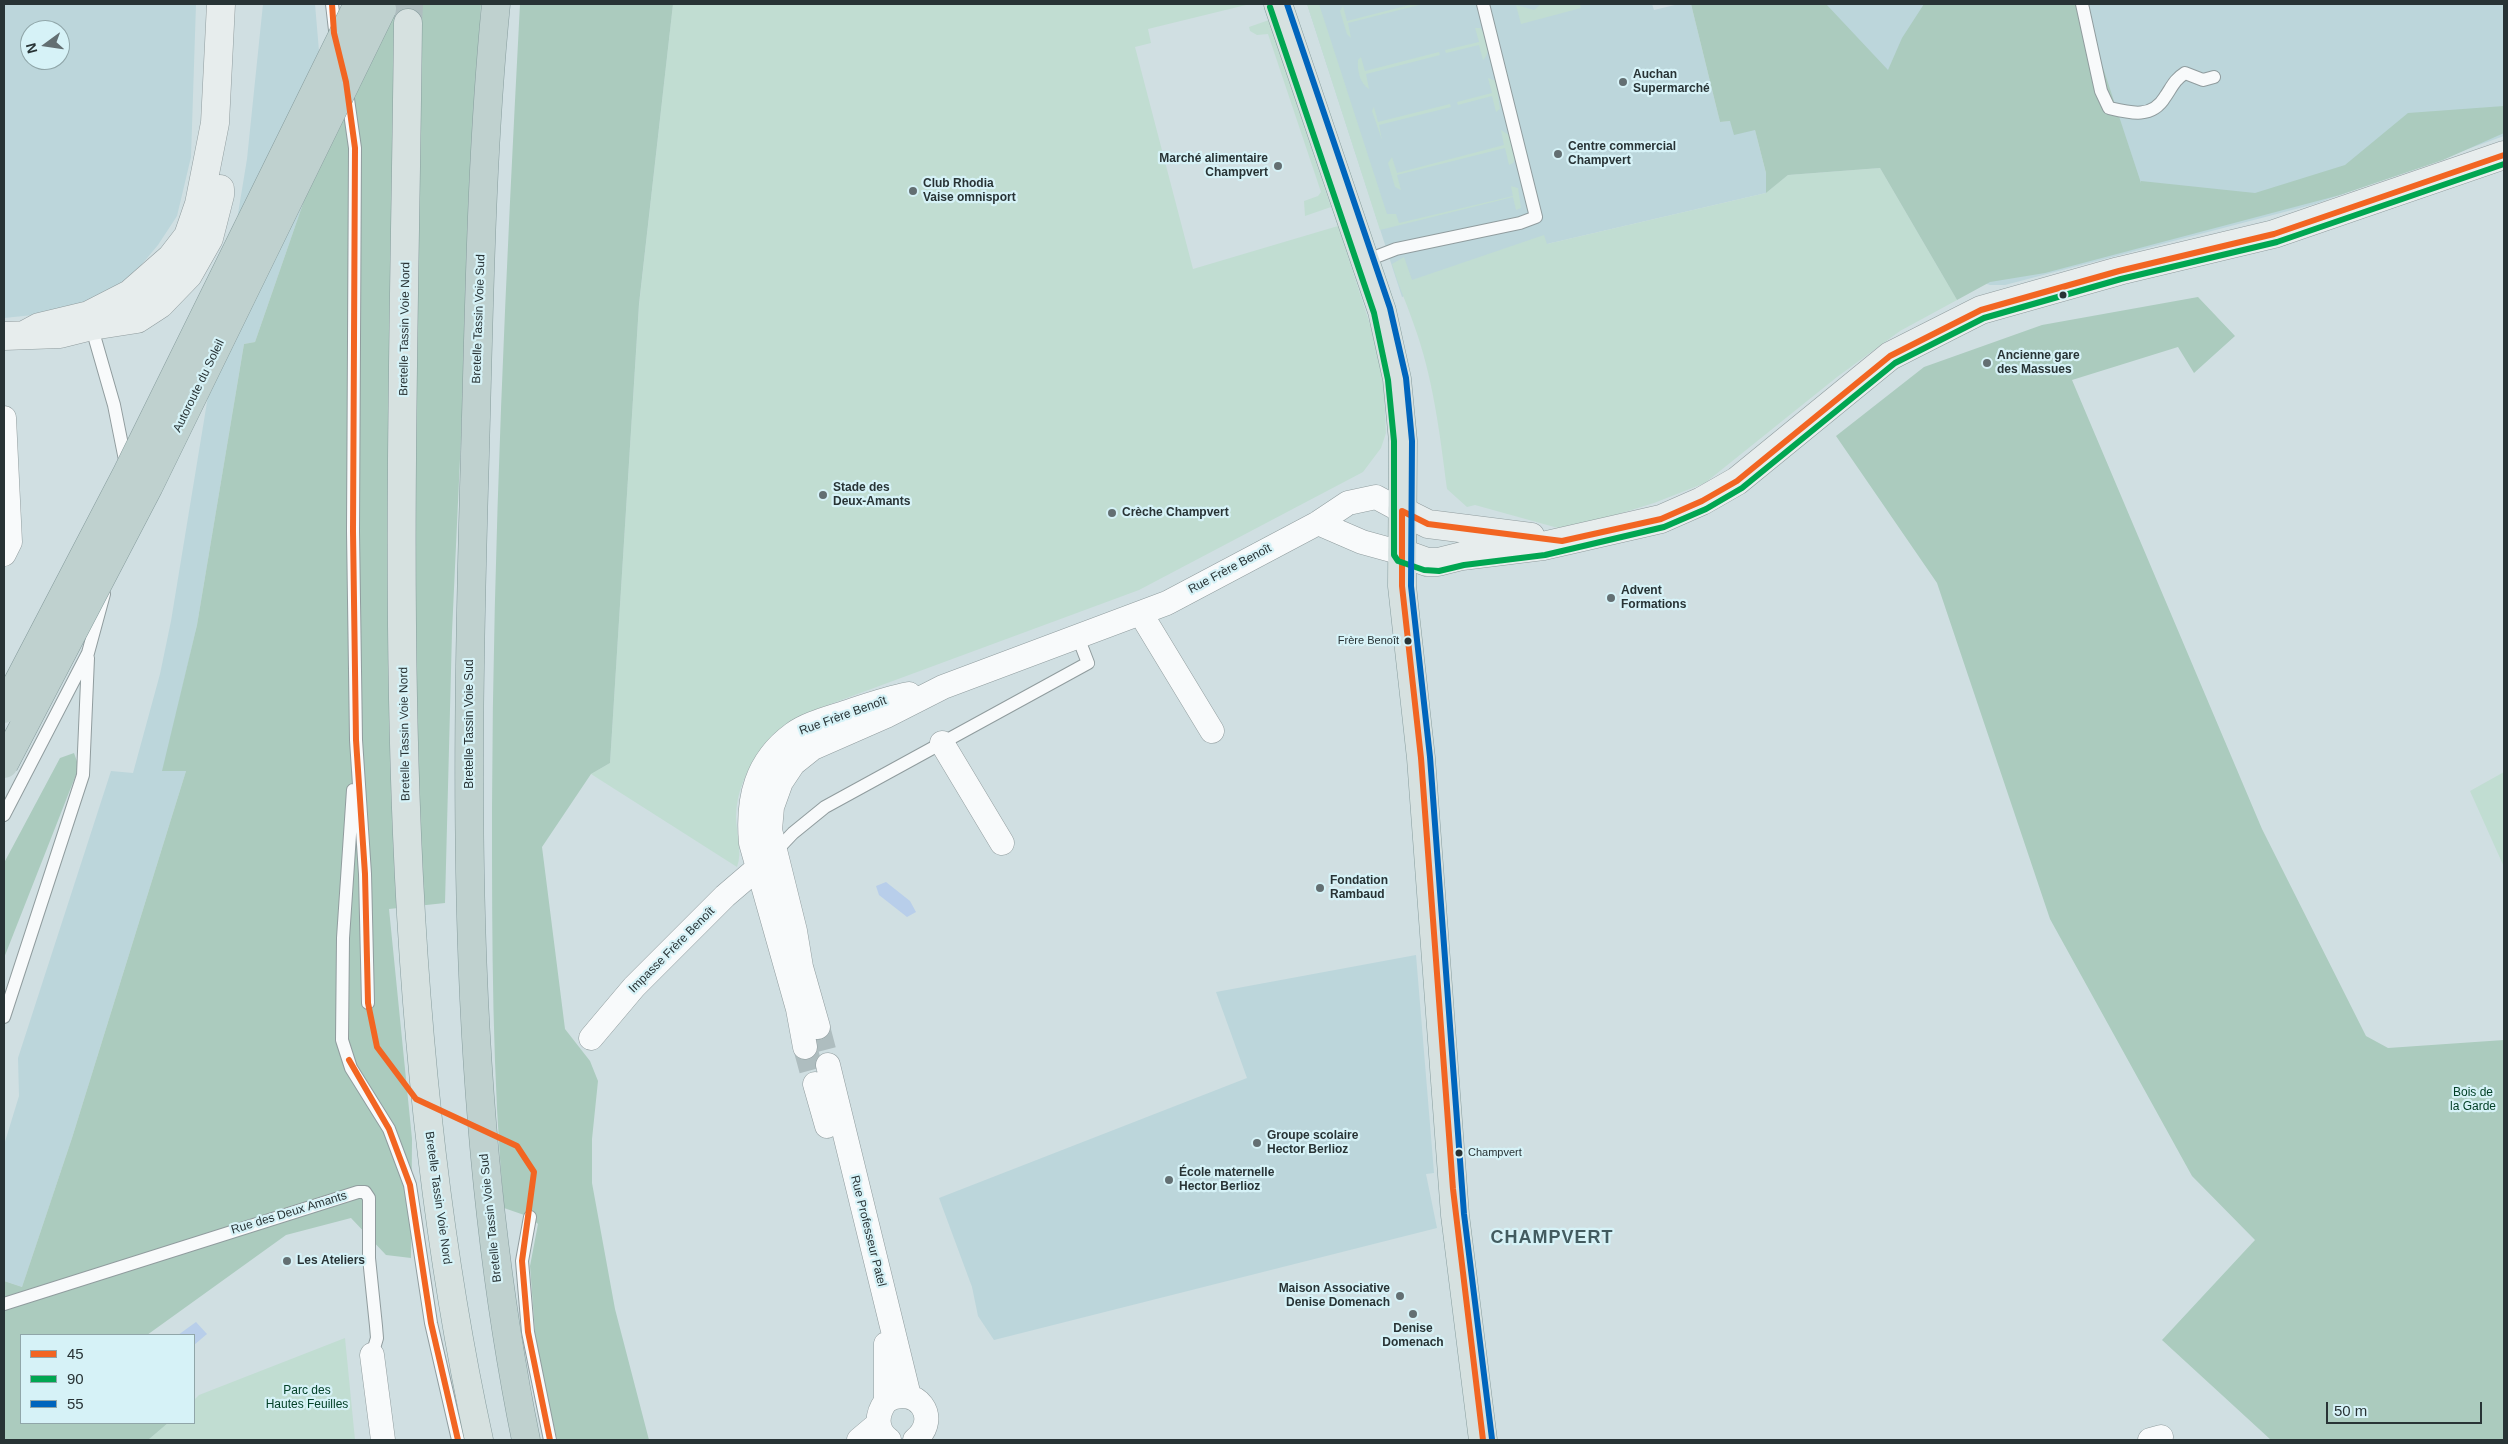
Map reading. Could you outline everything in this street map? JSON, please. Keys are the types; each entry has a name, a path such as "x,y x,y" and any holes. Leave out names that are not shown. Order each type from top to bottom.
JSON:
{"highway":[{"name":"Bretelle Tassin Voie Sud","path":"496,4 483,194 470,644 471,935 476,1054 495,1262 506,1341 526,1440"},
{"name":"Autoroute du Soleil","path":"4,709 375,6"},
{"name":"Autoroute du Soleil","path":"4,764 149,486 375,6"}],"main road":[{"path":"1278,4 1382,311 1397,379 1403,442 1402,586 1421,758 1454,1198 1484,1440"},
{"name":"Bretelle Tassin Voie Nord","path":"408,23 403,642 409,883 420,1035 438,1212 466,1379 479,1440"}],"street":[{"path":"15,335 41,336 60,334 90,321 130,294 171,258 188,236 200,204 215,122 221,4"},
{"path":"1318,522 1362,542 1427,562 1438,562 1562,541 1662,519 1702,501 1736,481 1890,356 1981,310 2119,271 2274,234 2504,155"},
{"path":"4,418 10,542 4,554"},
{"name":"Rue Frère Benoît","path":"766,861 751,843 749,822 751,798 758,777 775,751 794,733 819,722 888,698 943,686 1141,614 1167,603 1318,522 1348,503 1376,497 1402,511"},
{"path":"1402,511 1428,524 1562,541"},
{"path":"1141,614 1212,731"},
{"path":"942,743 1002,843"},
{"path":"766,861 795,931 810,1006 818,1028"},
{"path":"766,861 805,1047"},
{"name":"Impasse Frère Benoît","path":"591,1038 634,987 725,896 766,861"},
{"name":"Rue Professeur Patel","path":"828,1065 909,1396"},
{"name":"Rue Professeur Patel","path":"815,1084 882,1322 886,1343 886,1401 878,1415 884,1432"},
{"name":"Rue des Deux Amants","path":"372,1355 384,1440"},
{"path":"886,1401 893,1397 909,1396 922,1406 926,1421 927,1437"},
{"path":"859,1440 884,1432"}],"lane":[{"path":"332,4 334,33 346,82 355,148 353,531 356,740 365,874 368,1003"},
{"path":"1365,261 1396,249 1520,223 1536,217 1483,4"},
{"path":"2082,4 2101,91 2109,108 2132,114 2148,112 2160,105 2174,81 2185,74 2203,80 2214,77"},
{"path":"4,815 88,654 132,492 114,405 90,321"},
{"path":"766,861 793,833 826,807 1088,663 1078,637"},
{"path":"4,1017 83,774 88,654"},
{"path":"356,740 343,938 342,1040 352,1068 389,1129 410,1185 431,1323 458,1440"},
{"name":"Rue des Deux Amants","path":"4,1304 283,1215 358,1192 365,1192 369,1198 369,1258 377,1338 372,1355"},
{"path":"530,1217 522,1261 528,1332 550,1440"}],"shaded area":[{"path":"4,4 196,4 191,157 177,216 158,245 132,276 82,310 4,318"},
{"path":"263,4 315,4 319,51 326,76 324,143 255,342 244,344 197,625 163,771 186,771 72,1138 22,1287 4,1281 4,1145 19,1096 18,1058 111,771 133,773 160,674 171,621 247,159"},
{"name":"Centre commercial Champvert","path":"1307,4 1652,4 1654,10 1679,4 1691,4 1720,122 1730,121 1755,130 1766,173 1766,193 1547,244 1402,297"},
{"path":"1802,4 2504,4 2504,136 2315,204 2005,285 1990,285 1975,280"},
{"name":"Groupe scolaire Hector Berlioz","path":"1416,955 1434,1173 1426,1174 1437,1228 994,1340 978,1316 972,1287 939,1198 1247,1078 1216,992"}],"green space":[{"path":"404,4 481,4 452,632 445,903 389,909 412,1139 411,1258 386,1255 351,1218 286,1235 148,1334 20,1334 20,1424 167,1424 148,1440 4,1440 4,1281 22,1287 72,1138 186,771 162,771 197,625 244,344 255,342 324,143 338,130 393,17"},
{"path":"520,4 673,4 639,304 610,763 591,774 542,847 565,1029 590,1061 598,1081 592,1139 592,1183 615,1309 649,1440 557,1440 536,1346 530,1266 538,1224 530,1217 504,1208 497,1109 494,1009 492,859 493,708 501,406"},
{"path":"673,4 1250,4 1148,29 1151,43 1135,47 1193,269 1338,226 1377,346 1384,391 1386,433 1381,448 1363,472 1139,590 817,709 787,727 761,751 743,782 738,799 736,817 739,848 737,867 591,774 610,763 639,305"},
{"path":"1307,4 1319,4 1387,214 1396,214 1399,223 1513,196 1511,186 1518,188 1521,208 1516,210 1513,197 1380,230"},
{"path":"1413,4 1423,4 1348,23 1351,38 1347,34 1340,11 1343,6 1347,21"},
{"path":"1541,4 1580,4 1581,8 1521,24 1516,5 1534,10"},
{"path":"1691,4 1826,4 1888,70 1902,38 1924,4 2082,4 2141,183 2141,181 2255,193 2345,165 2408,113 2504,106 2504,133 2443,160 2340,195 2045,273 1990,282 1957,300 1880,168 1788,175 1766,193 1766,173 1755,130 1734,135 1730,121 1720,122"},
{"path":"1269,20 1331,207 1305,216 1304,201 1318,196 1321,192 1268,34 1257,35 1250,31 1249,27"},
{"path":"1475,28 1480,28 1483,31 1486,39 1488,49 1483,60 1479,45 1446,53 1445,50 1479,42"},
{"path":"1439,52 1440,55 1366,74 1369,89 1363,84 1358,68 1358,60 1361,57 1365,71"},
{"path":"1488,78 1496,81 1500,109 1496,112 1492,96 1458,105 1457,102 1492,93"},
{"path":"1450,104 1451,107 1379,125 1382,140 1372,111 1374,107 1378,122"},
{"path":"1501,130 1509,135 1515,159 1513,163 1509,165 1505,148 1397,175 1401,190 1395,187 1388,163 1392,157 1397,173 1504,145"},
{"path":"1880,168 1957,300 1900,331 1837,377 1705,483 1654,503 1593,522 1558,528 1475,505 1467,507 1447,489 1431,385 1421,345 1392,264 1404,257 1412,280 1544,235 1547,244 1766,193 1788,175"},
{"name":"Bois de la Garde","path":"2198,297 2235,336 2194,373 2178,347 2072,380 2262,829 2366,1036 2388,1048 2504,1040 2504,1440 2271,1440 2162,1340 2255,1240 2192,1176 2050,919 1937,583 1836,436 1924,367 2042,325"},
{"path":"74,753 79,767 4,958 4,863 60,758"},
{"path":"2504,772 2504,867 2470,791"},
{"name":"Parc des Hautes Feuilles","path":"345,1338 355,1440 148,1440 167,1424 195,1424 195,1399 199,1395"}],"water":[{"path":"886,882 910,901 916,912 907,917 879,895 876,886"},
{"path":"196,1322 207,1334 195,1344 195,1334 179,1334"}],"tunnel":[{"path":"408,23 409,4"},
{"path":"818,1027 828,1065"},
{"path":"805,1047 815,1084"}],"transit line":[{"name":"45","path":"332,4 334,33 346,82 355,148 353,531 356,740 365,874 368,1003 377,1047 416,1099 517,1146 534,1172 522,1261 528,1332 550,1440"},
{"name":"55","path":"1287,4 1390,308 1406,378 1412,441 1411,586 1430,757 1464,1214 1492,1439"},
{"name":"90","path":"1270,7 1374,313 1388,380 1394,441 1394,555 1398,561 1424,570 1439,571 1464,565 1545,555 1664,527 1706,509 1742,488 1895,363 1984,318 2121,279 2277,242 2504,164"},
{"name":"45","path":"1483,1440 1453,1189 1421,758 1402,586 1402,511 1428,524 1562,541 1661,519 1702,501 1737,481 1890,356 1981,310 2119,271 2274,234 2504,155"},
{"name":"45","path":"349,1060 389,1129 410,1185 431,1323 458,1440"}],"place":[{"name":"Auchan Supermarché","path":"1623,82"},
{"name":"Centre commercial Champvert","path":"1558,154"},
{"name":"Marché alimentaire Champvert","path":"1278,166"},
{"name":"Club Rhodia Vaise omnisport","path":"913,191"},
{"name":"Ancienne gare des Massues","path":"1987,363"},
{"name":"Stade des Deux-Amants","path":"823,495"},
{"name":"Crèche Champvert","path":"1112,513"},
{"name":"Advent Formations","path":"1611,598"},
{"name":"Frère Benoît","path":"1408,641"},
{"name":"Fondation Rambaud","path":"1320,888"},
{"name":"Groupe scolaire Hector Berlioz","path":"1257,1143"},
{"name":"Champvert","path":"1459,1153"},
{"name":"École maternelle Hector Berlioz","path":"1169,1180"},
{"name":"Les Ateliers","path":"287,1261"},
{"name":"Maison Associative Denise Domenach","path":"1400,1296"},
{"name":"Denise Domenach","path":"1413,1314"}],"district":[{"name":"CHAMPVERT","path":"1552,1238"}]}
